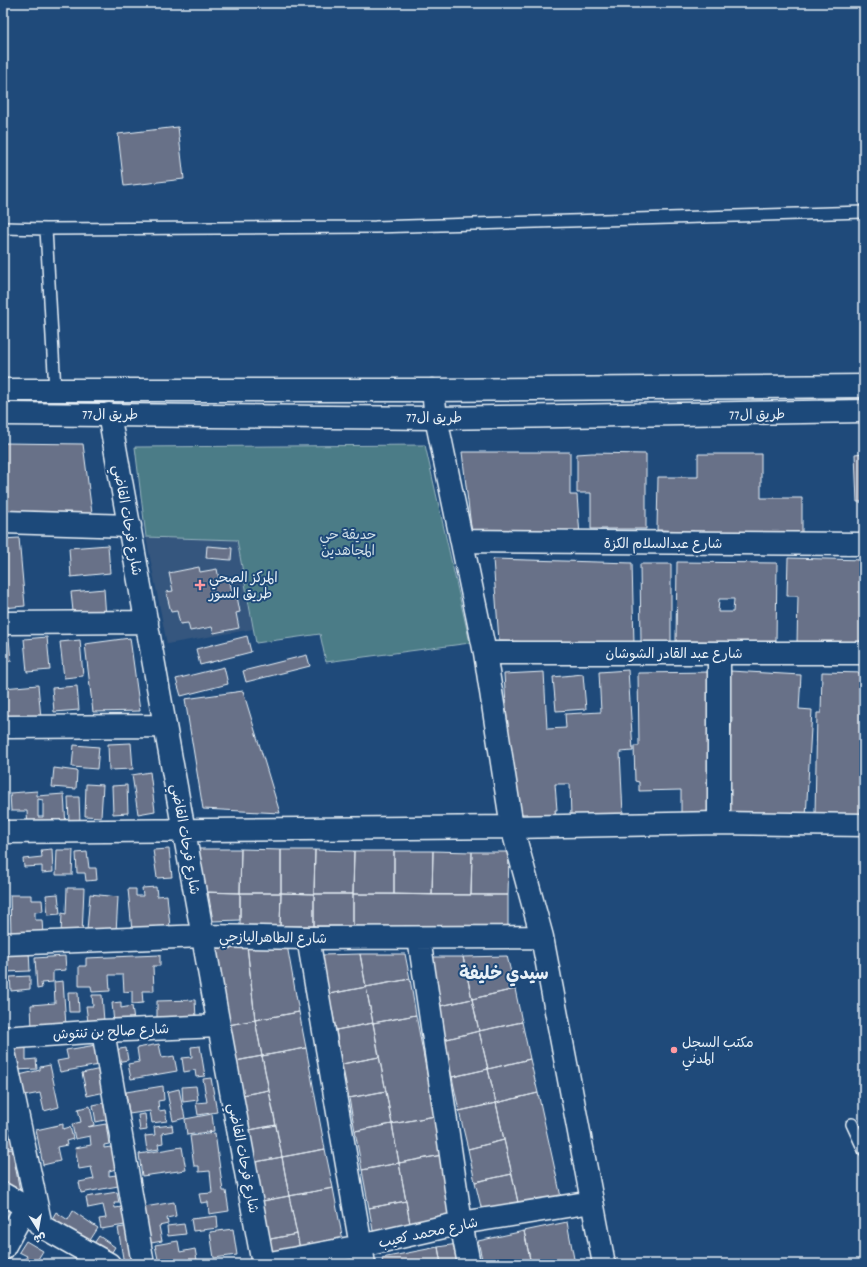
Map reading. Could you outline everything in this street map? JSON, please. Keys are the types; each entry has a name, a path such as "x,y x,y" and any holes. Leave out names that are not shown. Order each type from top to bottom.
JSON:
{"street":[{"name":"طريق ال77","path":"3,390 433,390 864,386"},
{"path":"433,390 436,418 484,653 512,827 542,937 604,1264"},
{"name":"طريق ال77","path":"3,414 436,418 864,411"},
{"name":"شارع فرحات القاضي","path":"109,414 219,1026 264,1264"},
{"path":"3,522 130,526"},
{"name":"شارع عبدالسلام الكزة","path":"462,541 864,544"},
{"path":"3,623 147,622"},
{"name":"شارع عبد القادر الشوشان","path":"484,653 864,653"},
{"path":"719,653 719,822"},
{"path":"3,727 165,726"},
{"path":"3,832 512,827 719,822 864,825"},
{"name":"شارع الطاهراليازجي","path":"3,944 203,936 308,938 542,937"},
{"path":"308,938 362,1255"},
{"path":"419,938 461,1224 469,1264"},
{"name":"شارع صالح بن تنتوش","path":"3,1038 103,1031 219,1026"},
{"path":"103,1031 143,1264"},
{"path":"3,1047 41,1226"},
{"path":"3,1194 26,1207 41,1226 109,1264"},
{"name":"شارع محمد كعيب","path":"264,1264 362,1255 461,1224 592,1202"},
{"path":"3,1249 26,1207"}],"lane":[{"path":"3,228 376,227 864,212"},
{"path":"46,229 55,390"},
{"path":"852,1124 864,1150"}],"shaded area":[{"name":"المركز الصحي طريق السور","path":"146,537 237,540 253,629 167,644"}],"green space":[{"name":"حديقة حي المجاهدين","path":"425,445 470,643 326,662 320,634 256,643 237,540 146,537 135,447"}],"building":[{"path":"178,127 184,179 124,186 118,134"},
{"path":"3,443 83,444 93,521 3,528"},
{"path":"462,452 570,452 570,495 577,495 580,536 472,535"},
{"path":"864,453 864,502 857,502 855,454"},
{"path":"577,454 646,454 646,529 591,529 591,493 577,493"},
{"path":"698,454 761,454 761,498 802,498 802,536 694,536 694,531 657,530 658,477 698,477"},
{"path":"19,538 25,606 3,608 3,539"},
{"path":"108,545 110,573 71,577 69,548"},
{"path":"207,546 232,548 231,560 206,558"},
{"path":"788,558 864,560 864,644 797,643 798,596 787,596"},
{"path":"493,559 632,563 634,644 499,641"},
{"path":"677,562 777,563 776,642 676,641"},
{"path":"640,564 671,564 671,643 641,643"},
{"path":"199,567 200,572 217,569 219,579 229,577 232,592 236,591 240,612 236,613 239,628 214,633 212,627 190,631 188,623 180,624 177,611 171,612 166,592 173,591 169,573"},
{"path":"104,589 106,618 74,621 71,592"},
{"path":"719,599 734,599 733,612 718,612"},
{"path":"247,636 251,652 200,665 196,649"},
{"path":"47,637 50,670 27,672 24,639"},
{"path":"9,638 11,661 3,662 3,639"},
{"path":"130,638 140,711 93,712 85,644"},
{"path":"80,640 83,676 64,678 60,642"},
{"path":"307,655 310,666 246,682 243,671"},
{"path":"224,667 228,684 181,696 176,679"},
{"path":"628,670 633,751 620,752 623,814 571,817 570,784 555,784 557,810 555,810 556,819 527,821 527,814 513,814 504,674 544,672 547,729 566,728 565,714 601,712 599,672"},
{"path":"730,671 801,675 799,709 812,710 806,818 726,814 732,717 727,717"},
{"path":"711,672 713,818 681,818 681,790 639,791 639,782 635,781 634,746 639,746 638,673"},
{"path":"822,672 864,673 864,822 815,814 817,713 821,713"},
{"path":"583,674 586,709 556,711 553,677"},
{"path":"38,685 41,718 5,722 3,688"},
{"path":"77,686 79,710 54,712 52,688"},
{"path":"243,691 280,813 203,809 185,699"},
{"path":"131,743 133,769 109,770 108,744"},
{"path":"74,745 99,747 97,769 72,767"},
{"path":"54,768 77,771 76,789 52,787"},
{"path":"150,772 155,811 138,814 132,775"},
{"path":"86,784 103,785 101,817 85,816"},
{"path":"127,785 128,813 113,814 112,786"},
{"path":"37,791 37,796 64,794 66,827 28,829 27,811 11,811 10,793","holes":["38,799 43,800 43,817 38,817"]},
{"path":"68,797 79,797 80,822 69,823"},
{"path":"52,849 53,872 42,873 42,866 24,867 23,859 42,857 41,850"},
{"path":"169,849 172,877 157,878 153,850"},
{"path":"194,849 241,849 240,893 194,892"},
{"path":"241,849 281,850 281,893 240,893"},
{"path":"57,850 73,850 72,875 56,875"},
{"path":"281,850 315,850 314,894 281,893"},
{"path":"315,850 354,851 353,894 314,894"},
{"path":"354,851 394,851 394,894 353,894"},
{"path":"394,851 433,851 432,895 394,894"},
{"path":"433,851 472,852 471,895 432,895"},
{"path":"87,852 89,868 96,868 97,880 86,881 85,873 77,873 76,853"},
{"path":"472,852 509,852 508,895 471,895"},
{"path":"156,887 157,896 167,895 170,927 132,931 128,889 136,889 136,896 143,896 142,888"},
{"path":"67,888 84,888 82,935 61,934 62,913 66,914"},
{"path":"208,892 240,893 240,920 213,921"},
{"path":"240,893 281,893 280,926 240,925"},
{"path":"281,893 314,894 314,926 280,926"},
{"path":"58,894 60,914 48,915 46,895"},
{"path":"90,894 118,897 116,933 87,930"},
{"path":"314,894 353,894 353,926 314,926"},
{"path":"353,894 508,895 508,928 353,926"},
{"path":"10,895 31,895 31,900 42,900 43,911 35,912 35,920 42,920 43,934 11,935"},
{"path":"3,919 7,919 7,935 3,936"},
{"path":"208,945 247,945 255,1020 218,1027"},
{"path":"247,945 287,945 299,1012 255,1020"},
{"path":"29,950 30,971 5,972 4,952"},
{"path":"360,954 366,987 329,994 322,955"},
{"path":"360,954 405,954 410,979 366,987"},
{"path":"160,955 160,966 153,966 154,991 142,991 143,1003 132,1004 132,991 124,992 123,975 109,975 110,991 92,992 91,986 79,986 79,966 86,966 86,958"},
{"path":"65,956 66,970 53,971 53,982 41,983 42,988 37,989 35,958"},
{"path":"507,956 515,989 472,999 463,957"},
{"path":"427,957 463,957 472,999 436,1007"},
{"path":"30,976 30,989 11,991 10,977"},
{"path":"410,979 416,1015 373,1023 366,987"},
{"path":"63,981 66,1026 32,1029 31,1005 55,1003 54,982"},
{"path":"366,987 373,1023 336,1030 329,994"},
{"path":"515,989 522,1022 479,1031 472,999"},
{"path":"68,992 78,992 79,1012 69,1012"},
{"path":"92,995 102,995 104,1021 88,1022 86,1006 93,1006"},
{"path":"472,999 479,1031 443,1040 436,1007"},
{"path":"195,1000 196,1018 157,1018 157,1001"},
{"path":"121,1002 121,1008 132,1006 134,1021 114,1023 112,1003"},
{"path":"299,1012 306,1048 262,1056 255,1020"},
{"path":"416,1015 435,1116 392,1124 373,1023"},
{"path":"255,1020 262,1056 225,1063 218,1027"},
{"path":"522,1022 530,1059 488,1069 479,1031"},
{"path":"373,1023 379,1057 342,1064 336,1030"},
{"path":"479,1031 488,1069 452,1077 443,1040"},
{"path":"159,1044 162,1058 174,1056 177,1071 131,1079 128,1064 139,1062 137,1048"},
{"path":"96,1045 99,1065 60,1072 57,1061 68,1059 66,1050"},
{"path":"14,1046 26,1046 26,1060 36,1059 37,1069 15,1070"},
{"path":"200,1046 205,1076 196,1077 195,1070 184,1072 182,1058 192,1057 191,1047"},
{"path":"126,1048 128,1060 116,1062 114,1050"},
{"path":"306,1048 325,1149 282,1157 262,1056"},
{"path":"262,1056 269,1090 232,1097 225,1063"},
{"path":"379,1057 386,1091 349,1098 342,1064"},
{"path":"530,1059 538,1093 496,1103 488,1069"},
{"path":"50,1065 59,1107 44,1111 40,1093 19,1097 15,1076 40,1070 40,1067"},
{"path":"101,1069 105,1092 87,1096 82,1073"},
{"path":"488,1069 496,1103 459,1111 452,1077"},
{"path":"211,1078 217,1112 198,1115 196,1103 207,1102 203,1079"},
{"path":"163,1086 164,1100 158,1101 159,1111 165,1110 167,1121 152,1123 150,1111 129,1114 126,1092"},
{"path":"196,1086 198,1100 183,1102 182,1087"},
{"path":"179,1089 185,1118 173,1121 167,1092"},
{"path":"269,1090 276,1125 239,1132 232,1097"},
{"path":"386,1091 392,1124 355,1131 349,1098"},
{"path":"538,1093 561,1197 519,1207 496,1103"},
{"path":"103,1103 104,1108 108,1108 110,1119 96,1122 93,1105"},
{"path":"496,1103 504,1140 468,1149 459,1111"},
{"path":"90,1106 94,1125 88,1127 106,1124 109,1144 104,1145 104,1148 111,1147 116,1169 109,1171 109,1176 116,1175 118,1186 81,1193 79,1182 94,1179 91,1167 79,1169 75,1148 91,1145 90,1136 75,1139 72,1124 81,1122 78,1109"},
{"path":"145,1114 147,1130 140,1131 138,1115"},
{"path":"212,1114 214,1131 187,1135 185,1119"},
{"path":"435,1116 442,1155 399,1163 392,1124"},
{"path":"9,1118 15,1147 4,1149 3,1119"},
{"path":"63,1124 63,1129 70,1127 73,1139 66,1141 67,1145 57,1147 60,1161 43,1165 36,1130"},
{"path":"392,1124 399,1163 362,1170 355,1131"},
{"path":"172,1125 173,1131 162,1133 163,1143 158,1144 159,1149 147,1151 145,1136 155,1135 154,1127"},
{"path":"276,1125 282,1157 245,1164 239,1132"},
{"path":"215,1133 223,1191 226,1191 229,1211 209,1214 208,1202 201,1203 199,1194 212,1193 210,1171 199,1172 199,1166 194,1166 190,1136"},
{"path":"504,1140 512,1174 475,1182 468,1149"},
{"path":"182,1147 186,1170 142,1176 139,1154"},
{"path":"12,1149 20,1191 3,1186 3,1151"},
{"path":"325,1149 333,1188 289,1196 282,1157"},
{"path":"442,1155 455,1221 411,1229 399,1163"},
{"path":"282,1157 289,1196 252,1203 245,1164"},
{"path":"399,1163 406,1201 369,1208 362,1170"},
{"path":"512,1174 519,1207 483,1215 475,1182"},
{"path":"333,1188 344,1246 301,1254 289,1196"},
{"path":"117,1192 119,1203 114,1203 115,1208 122,1207 125,1225 101,1229 99,1219 106,1218 103,1205 88,1208 86,1197"},
{"path":"289,1196 297,1234 260,1241 252,1203"},
{"path":"406,1201 411,1229 374,1236 369,1208"},
{"path":"174,1202 176,1216 167,1218 168,1224 159,1226 162,1241 146,1244 139,1208"},
{"path":"73,1211 98,1228 85,1248 49,1224 56,1212 68,1220"},
{"path":"217,1216 218,1228 193,1231 191,1219"},
{"path":"567,1222 575,1264 531,1264 524,1231"},
{"path":"184,1224 186,1234 168,1236 167,1226"},
{"path":"130,1226 137,1264 124,1264 118,1228"},
{"path":"233,1229 237,1255 214,1258 210,1232"},
{"path":"524,1231 531,1264 483,1264 478,1241"},
{"path":"297,1234 301,1254 264,1261 260,1241"},
{"path":"99,1236 115,1247 106,1262 89,1251"},
{"path":"26,1241 43,1251 35,1264 22,1264 27,1256 19,1252"},
{"path":"178,1241 180,1252 195,1249 197,1260 176,1264 159,1264 155,1245"},
{"path":"457,1244 461,1264 441,1264 438,1247"},
{"path":"438,1247 441,1264 383,1264 382,1258"}],"place":[{"name":"المركز الصحي طريق السور","path":"200,585"},
{"name":"مكتب السجل المدني","path":"674,1050"}],"district":[{"name":"سيدي خليفة","path":"504,973"}]}
